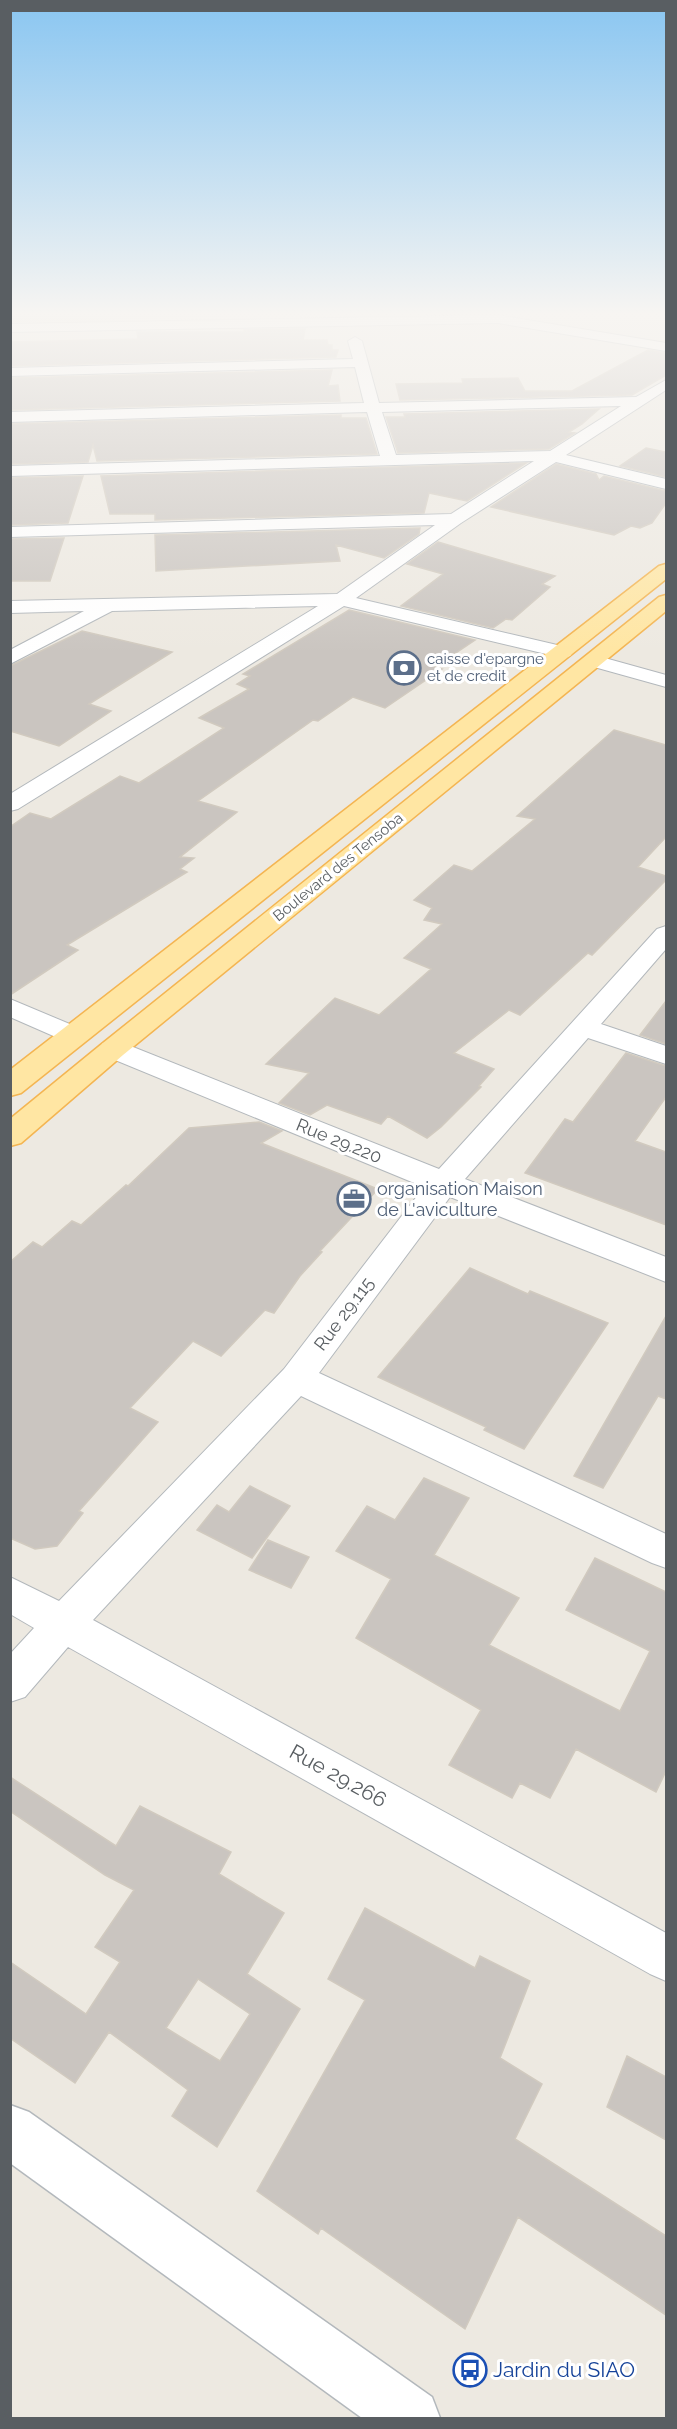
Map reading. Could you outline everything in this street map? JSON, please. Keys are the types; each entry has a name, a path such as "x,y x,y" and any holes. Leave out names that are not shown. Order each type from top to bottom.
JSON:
{"main road":[{"name":"Boulevard des Tensoba","path":"10,1086 666,570"},
{"name":"Boulevard des Tensoba","path":"10,1136 113,1048 666,601"}],"street":[{"path":"378,426 390,461"},
{"path":"10,804 341,600 455,519 599,426"},
{"path":"10,471 552,456 666,484"},
{"path":"10,532 455,519"},
{"path":"10,607 341,600 563,652"},
{"path":"10,658 110,604"},
{"path":"594,661 666,681"},
{"name":"Rue 29.115","path":"10,1684 63,1624 296,1378 444,1183 666,934"},
{"path":"10,1007 74,1036"},
{"path":"584,1027 666,1055"},
{"name":"Rue 29.220","path":"113,1048 444,1183 666,1270"},
{"path":"296,1378 666,1552"},
{"name":"Rue 29.266","path":"10,1594 666,1958"},
{"path":"10,2131 411,2418"}],"building":[{"path":"10,426 369,426 377,454 97,461 93,445 88,462 10,464"},
{"path":"389,426 578,426 569,432 575,433 549,449 398,453"},
{"path":"646,448 666,452 666,477 620,466"},
{"path":"526,463 467,501 429,493 424,513 155,520 155,514 110,514 101,476"},
{"path":"556,464 596,474 599,480 604,476 666,491 666,503 652,523 640,528 631,526 614,535 491,507"},
{"path":"83,476 68,523 10,525 10,478"},
{"path":"420,528 419,534 384,558 336,545 340,561 156,571 155,535"},
{"path":"64,538 50,581 10,581 10,539"},
{"path":"438,542 555,576 542,584 550,587 512,620 506,619 493,628 401,606 443,574 407,564"},
{"path":"349,610 475,640 435,667 442,669 385,708 353,697 318,721 313,720 198,801 237,812 180,857 194,858 180,869 187,872 67,945 78,950 10,995 10,827 30,813 51,819 120,776 139,783 224,728 199,718 249,689 237,684 250,676 243,674"},
{"path":"82,631 172,652 89,704 111,711 59,746 10,731 10,666"},
{"path":"614,730 666,745 666,837 638,867 666,876 666,880 592,955 588,953 520,1015 509,1010 454,1053 494,1069 479,1086 481,1087 427,1138 388,1116 381,1124 327,1105 310,1115 279,1103 309,1073 266,1064 335,998 379,1015 431,969 404,958 442,924 424,920 432,908 414,900 454,865 472,871 535,819 517,816"},
{"path":"666,1001 666,1044 640,1035"},
{"path":"626,1053 666,1066 666,1097 635,1141 666,1152 666,1225 525,1173 565,1119 573,1122"},
{"path":"259,1122 282,1131 261,1143 378,1189 320,1251 322,1252 300,1276 274,1313 265,1310 221,1356 193,1341 130,1408 158,1422 79,1511 83,1513 57,1546 35,1549 10,1538 10,1262 33,1242 42,1247 72,1221 81,1225 126,1185 128,1186 189,1128"},
{"path":"470,1268 528,1294 530,1291 608,1323 524,1449 484,1430 486,1427 378,1377"},
{"path":"666,1316 666,1399 658,1396 603,1488 574,1476"},
{"path":"424,1478 469,1498 434,1555 519,1598 489,1645 620,1711 650,1651 566,1610 595,1558 666,1592 666,1771 656,1792 576,1749 550,1798 520,1783 512,1798 449,1765 481,1710 356,1638 391,1579 336,1551 367,1506 395,1520"},
{"path":"250,1486 290,1506 252,1558 197,1530 217,1505 229,1512"},
{"path":"268,1540 309,1557 291,1588 249,1570"},
{"path":"10,1777 116,1846 140,1806 231,1852 219,1874 284,1913 247,1974 300,2009 217,2147 172,2116 188,2090 109,2032 75,2083 10,2038 10,1962 86,2014 120,1962 95,1947 134,1890 105,1875 10,1811","holes":["198,1979 250,2014 220,2061 166,2028"]},
{"path":"365,1908 475,1968 480,1956 530,1981 500,2058 542,2084 515,2139 666,2236 666,2315 518,2217 465,2329 321,2228 318,2234 257,2191 365,2000 328,1979"},
{"path":"627,2056 666,2077 666,2140 607,2107"}],"place":[{"name":"caisse d'epargne et de credit","path":"404,668"},
{"name":"organisation Maison de L'aviculture","path":"354,1199"},
{"name":"Jardin du SIAO","path":"470,2370"}]}
